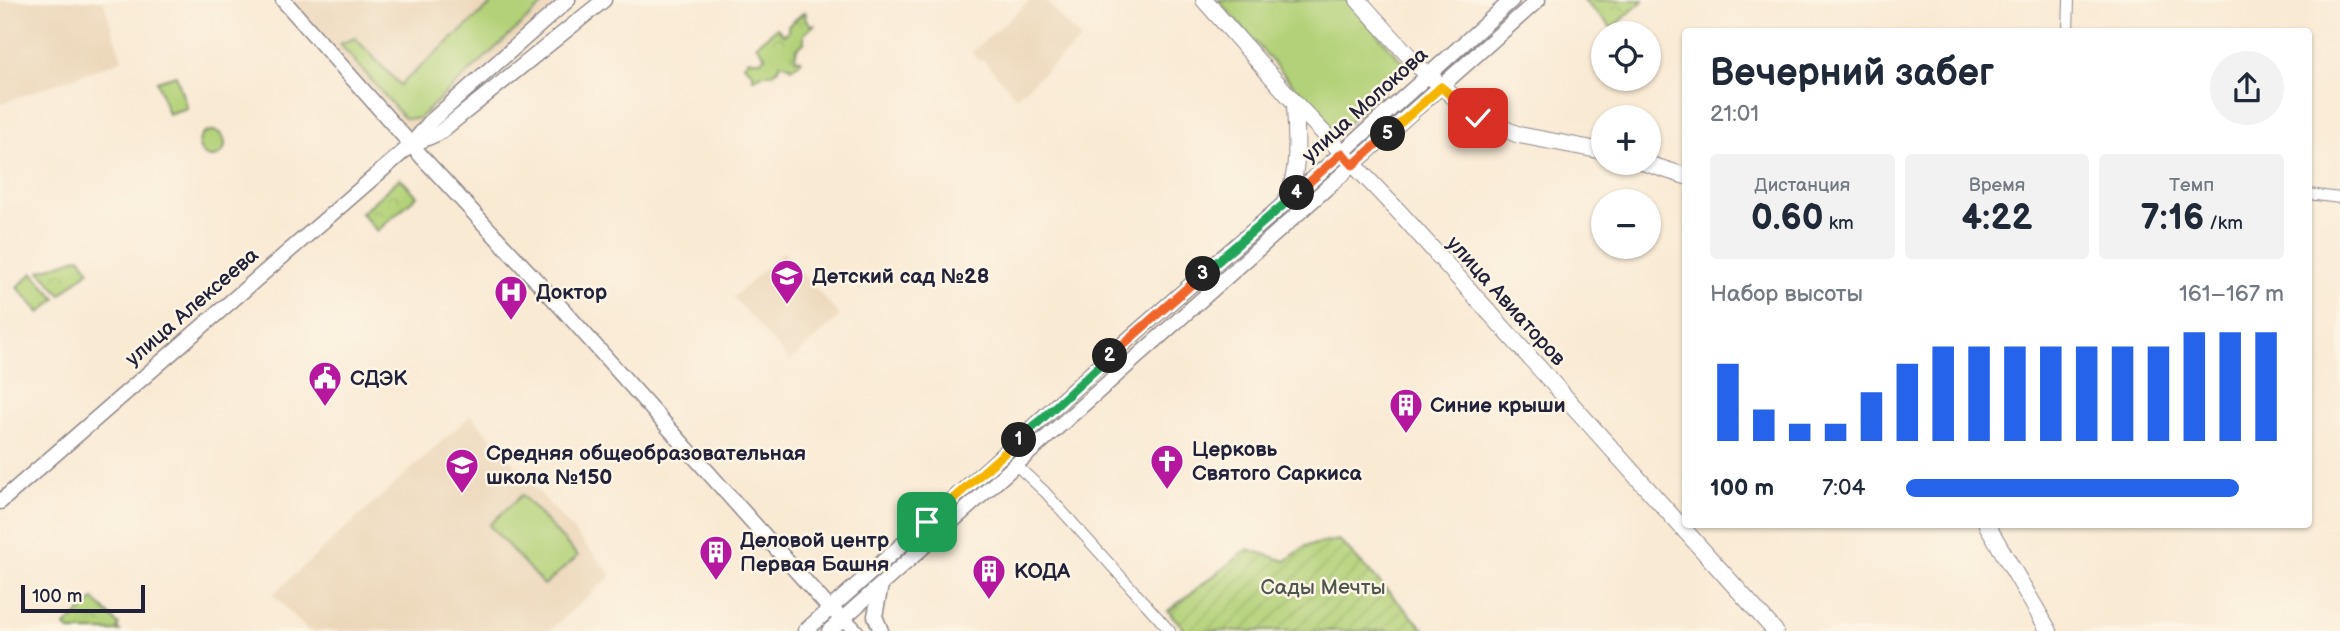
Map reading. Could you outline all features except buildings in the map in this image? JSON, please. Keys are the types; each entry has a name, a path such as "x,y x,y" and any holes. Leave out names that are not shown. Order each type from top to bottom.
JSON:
{"main road":[{"name":"улица Авиаторов","path":"1204,0 1295,103 1402,215 1682,527"},
{"path":"1358,0 1441,87 1478,118 1519,135 1591,149"},
{"path":"1286,203 1294,185 1296,167 1295,103"},
{"path":"1661,168 1682,175"},
{"name":"улица Авиаторов","path":"1683,528 1775,631"},
{"path":"1989,528 2049,631"}],"street":[{"path":"283,0 411,145 559,304 830,609 856,631"},
{"name":"улица Алексеева","path":"0,502 411,145 430,122 568,0"},
{"name":"улица Алексеева","path":"411,145 439,132 604,0"},
{"name":"улица Молокова","path":"805,631 1123,344 1513,0"},
{"name":"улица Молокова","path":"829,631 1538,0"},
{"path":"2067,28 2069,0"},
{"path":"2312,194 2340,198"},
{"path":"1016,465 1045,492 1170,631"},
{"path":"881,584 875,616 881,631"}],"shaded area":[{"path":"0,0 103,0 122,60 0,104"},
{"path":"283,0 568,0 411,145"},
{"path":"1031,0 1045,0 1081,40 1016,97 983,59 980,61 972,52"},
{"name":"Детский сад №28","path":"783,252 840,316 790,361 733,297"},
{"name":"Средняя общеобразовательная школа №150","path":"471,415 612,575 549,631 308,631 273,594"}],"green space":[{"path":"496,0 548,0 418,119 404,118 340,44 355,38 400,85"},
{"path":"1218,0 1347,0 1408,68 1336,134"},
{"path":"1583,0 1644,0 1620,21 1605,21"},
{"path":"804,12 805,19 814,25 804,34 804,43 797,48 795,59 801,62 791,68 780,63 780,67 772,74 763,74 753,79 753,73 744,65 748,60 761,60 765,56 756,45 777,28 784,35 788,26"},
{"path":"176,75 187,108 168,114 157,81"},
{"path":"212,131 221,135 225,144 221,153 212,157 203,153 199,144 203,135"},
{"path":"400,178 417,196 377,231 361,213"},
{"path":"80,257 89,270 61,295 40,271"},
{"path":"33,273 56,299 40,313 17,287"},
{"path":"522,495 578,556 544,585 489,525"},
{"name":"Сады Мечты","path":"1339,540 1426,631 1186,631 1168,611 1248,549 1286,561 1305,546"},
{"path":"94,599 119,625 117,628 120,631 70,631 65,626"}],"place":[{"name":"Детский сад №28","path":"787,306"},
{"name":"Доктор","path":"511,322"},
{"name":"СДЭК","path":"325,408"},
{"name":"Синие крыши","path":"1406,435"},
{"name":"Церковь Святого Саркиса","path":"1167,491"},
{"name":"Средняя общеобразовательная школа №150","path":"462,495"},
{"name":"Деловой центр Первая Башня","path":"716,582"},
{"name":"КОДА","path":"989,601"}],"route":[{"path":"927,522 1123,344 1342,153 1353,165 1441,87 1478,118"}]}
